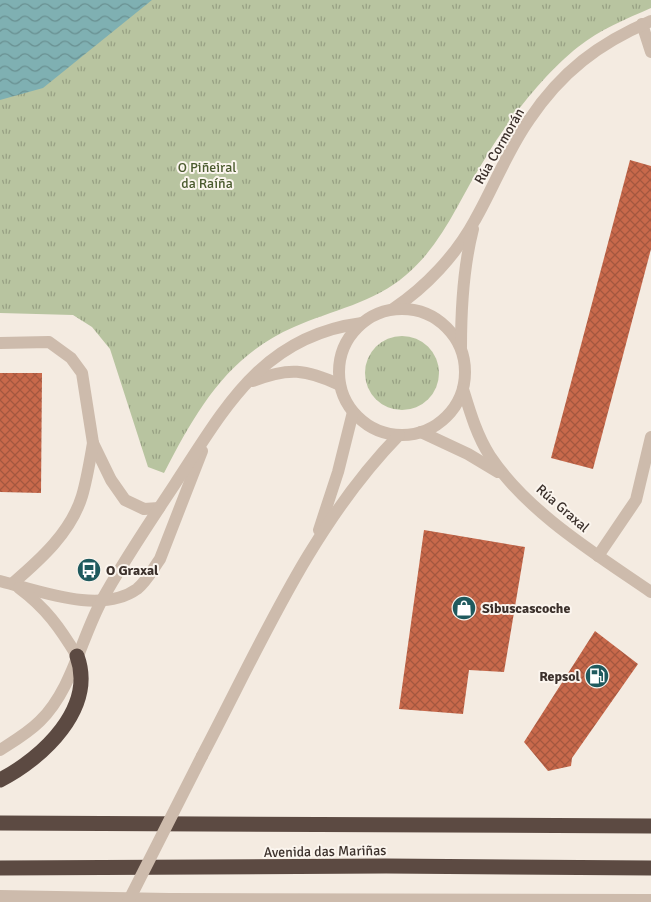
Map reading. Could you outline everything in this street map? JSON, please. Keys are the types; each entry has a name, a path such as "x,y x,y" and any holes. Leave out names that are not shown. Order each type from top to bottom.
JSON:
{"highway":[{"path":"0,780 39,753 57,735 71,713 81,693 82,670 77,656"},
{"name":"Avenida das Mariñas","path":"0,823 651,826"},
{"name":"Avenida das Mariñas","path":"0,868 386,866 651,868"}],"street":[{"path":"646,23 651,52"},
{"name":"Rúa Cormorán","path":"394,309 413,296 440,268 475,221 500,170 529,120 555,87 587,55 606,42 646,23"},
{"name":"Rúa Cormorán","path":"461,348 461,302 465,259 475,221"},
{"path":"394,309 410,309 426,314 441,322 452,333 461,348 465,368 463,389 448,416 436,426 422,432 399,435 374,428 353,412 345,400 340,385 339,368 343,351 351,336 362,323 377,314 394,309"},
{"path":"0,750 19,738 41,720 60,692 101,601 159,508 233,397 270,360 297,342 328,330 362,323"},
{"path":"0,343 49,342 71,358 82,373 93,443 111,480 124,500 144,509 159,508"},
{"path":"248,383 279,372 293,370 318,376 340,385"},
{"name":"Rúa Graxal","path":"463,389 478,433 490,456 510,480 550,518 598,556 651,592"},
{"path":"314,544 338,472 353,412"},
{"name":"Rúa Graxal","path":"422,432 468,454 510,480"},
{"path":"0,581 87,602 119,599 137,589 150,575 160,559 195,473 208,434"},
{"path":"128,902 202,756 314,544 380,454 399,435"},
{"path":"598,556 624,521 636,500 651,437"},
{"path":"14,583 43,557 73,516 82,496 93,443"},
{"path":"14,583 40,604 58,625 77,656"},
{"path":"0,896 169,900 651,900"}],"green space":[{"name":"O Piñeiral da Raíña","path":"136,0 651,0 651,8 613,25 586,41 565,58 540,84 495,143 431,249 406,275 380,293 308,321 270,339 250,353 232,370 216,388 188,428 164,473 148,467 110,349 92,327 73,315 0,313 0,99"},
{"path":"402,336 423,342 433,352 439,373 433,394 423,404 402,410 381,404 371,394 365,373 371,352 381,342"}],"water":[{"path":"0,0 152,0 43,88 0,100"}],"building":[{"path":"630,160 651,166 651,249 593,469 551,458"},
{"path":"0,373 42,373 41,493 0,492"},
{"name":"Sibuscascoche","path":"424,530 525,547 504,672 469,670 463,714 399,709"},
{"path":"595,631 638,664 572,758 571,766 548,771 524,742"}],"place":[{"name":"O Graxal","path":"89,570"},
{"name":"Sibuscascoche","path":"464,608"},
{"name":"Repsol","path":"597,676"}]}
